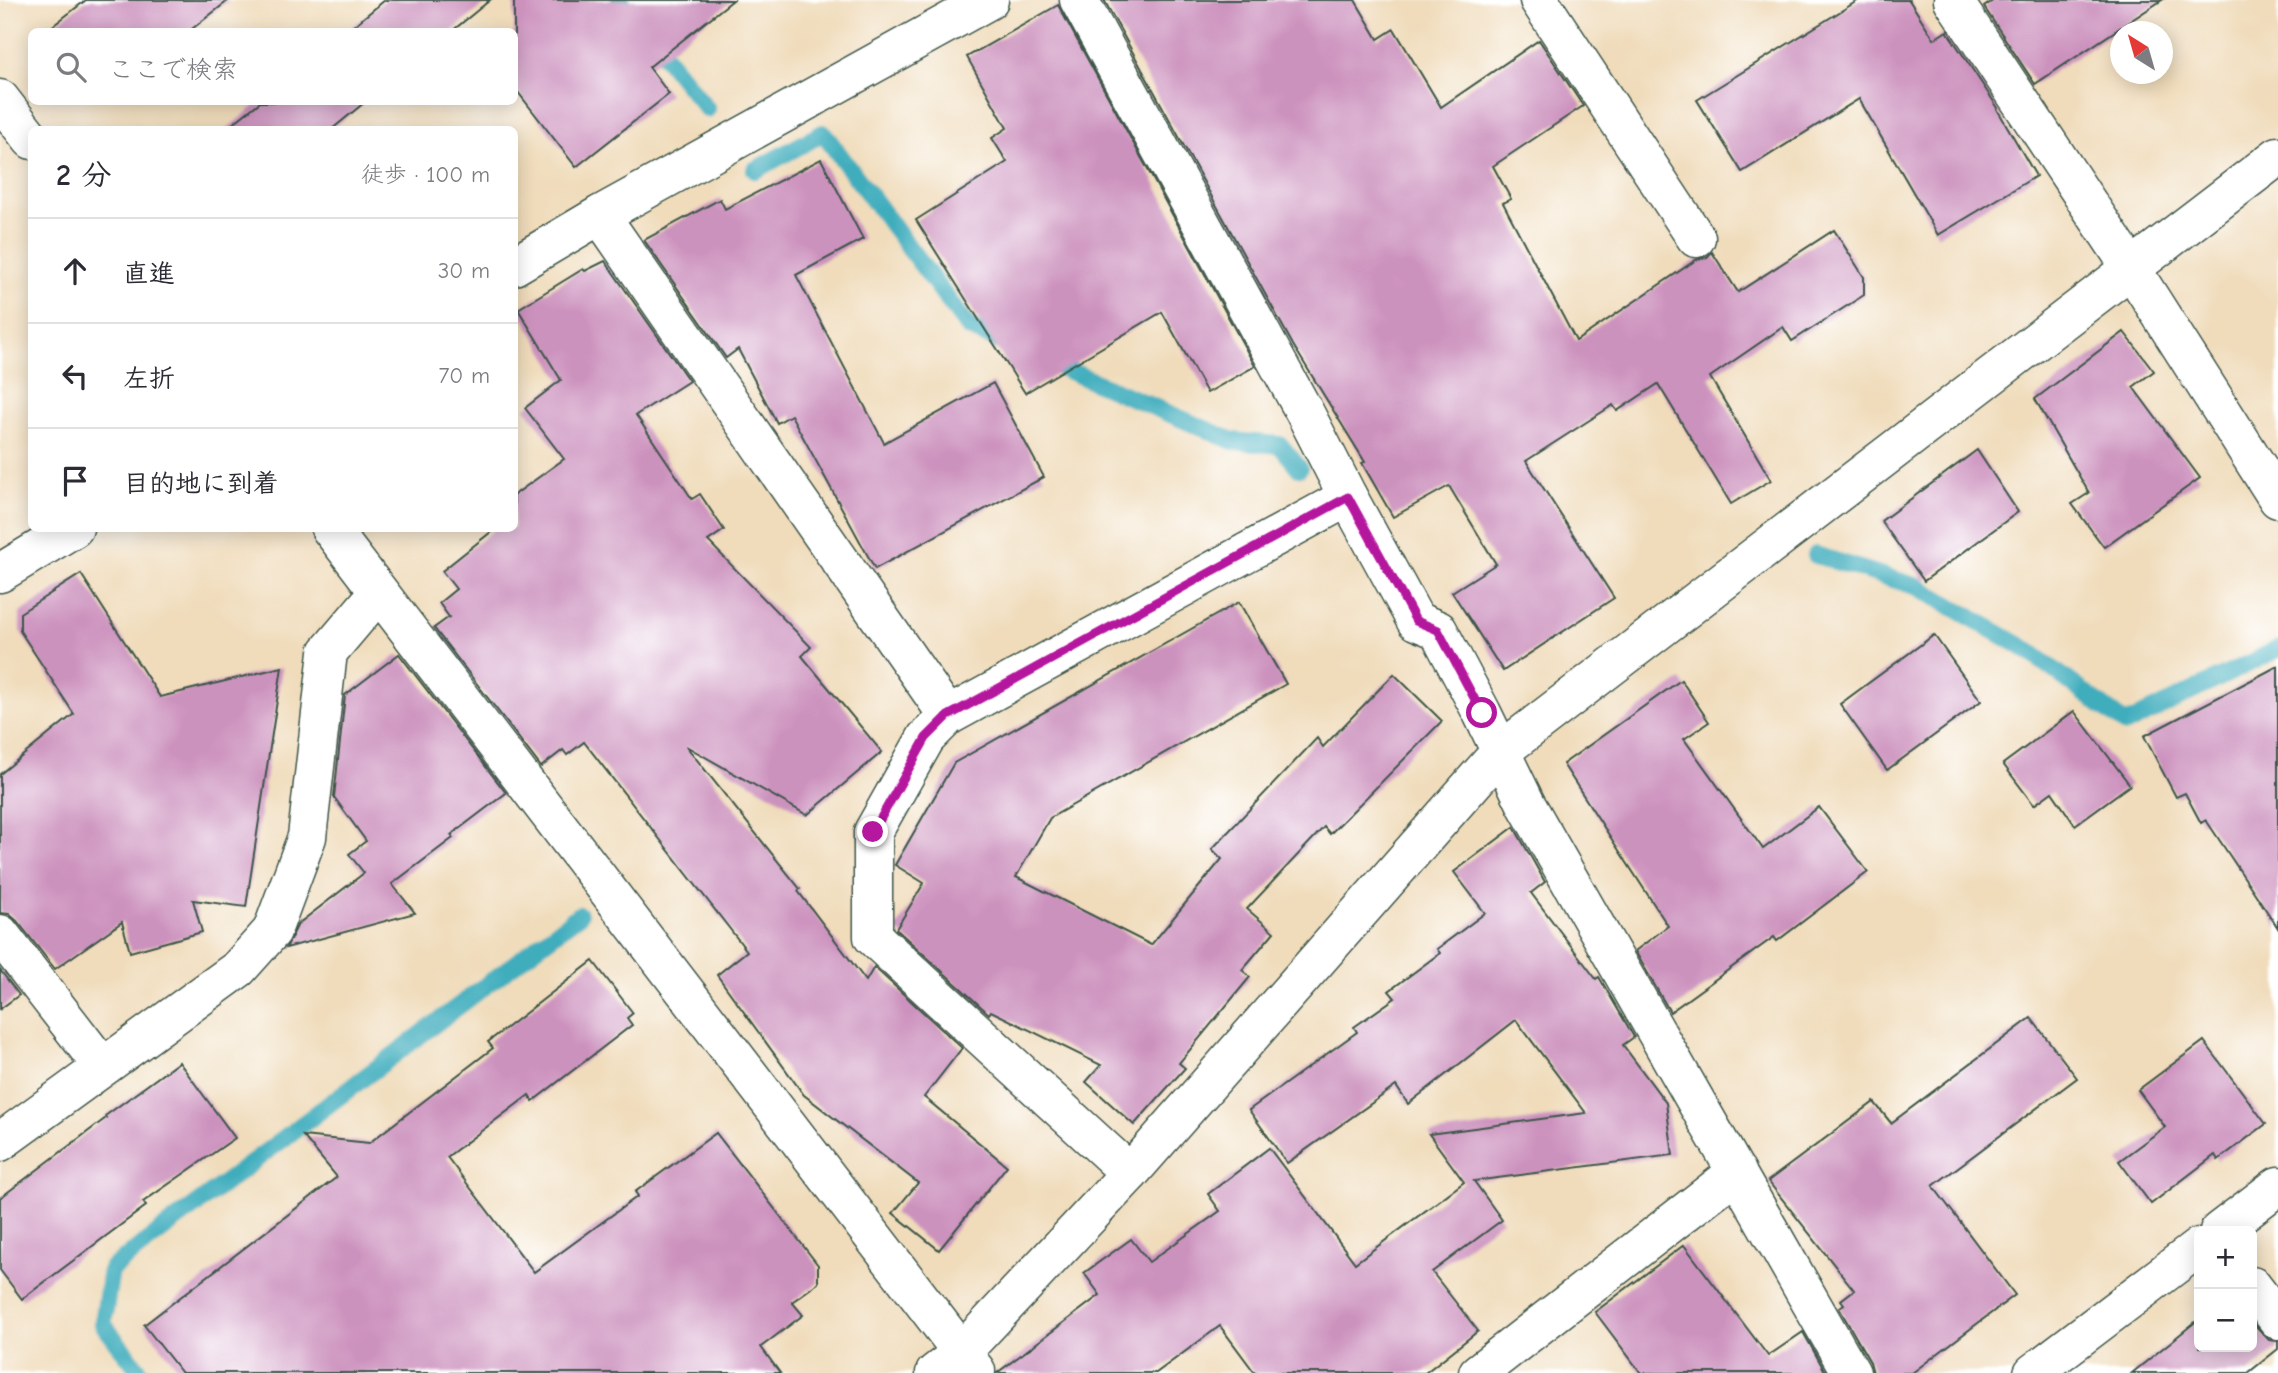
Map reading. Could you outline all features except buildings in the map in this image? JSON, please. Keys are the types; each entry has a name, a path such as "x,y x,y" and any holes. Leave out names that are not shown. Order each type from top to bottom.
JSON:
{"street":[{"path":"518,264 600,215 989,0"},
{"path":"1079,0 1416,621 1438,630 1533,816 1851,1373"},
{"path":"1539,0 1696,238"},
{"path":"1953,0 2131,268 2278,499"},
{"path":"0,99 28,135"},
{"path":"333,532 958,1366 1501,751 2278,156"},
{"path":"600,215 948,716"},
{"path":"1129,1172 873,937 873,832 926,738 948,716 1348,497"},
{"path":"0,573 67,532"},
{"path":"0,1142 238,969 272,931 307,837 328,652 378,593"},
{"path":"0,934 102,1066"},
{"path":"1478,1373 1737,1172"},
{"path":"2226,1226 2278,1186"},
{"path":"2033,1373 2194,1251"},
{"path":"2254,1289 2278,1321"}],"waterway":[{"path":"620,0 707,109"},
{"path":"755,170 823,133 969,328 1012,346"},
{"path":"1044,360 1233,441 1280,445 1299,468"},
{"path":"1816,555 1918,587 2026,649 2126,724 2278,649"},
{"path":"141,1373 103,1324 111,1269 579,915"}],"route":[{"path":"873,832 926,738 948,716 1348,497 1416,621 1438,630 1482,713"}]}
